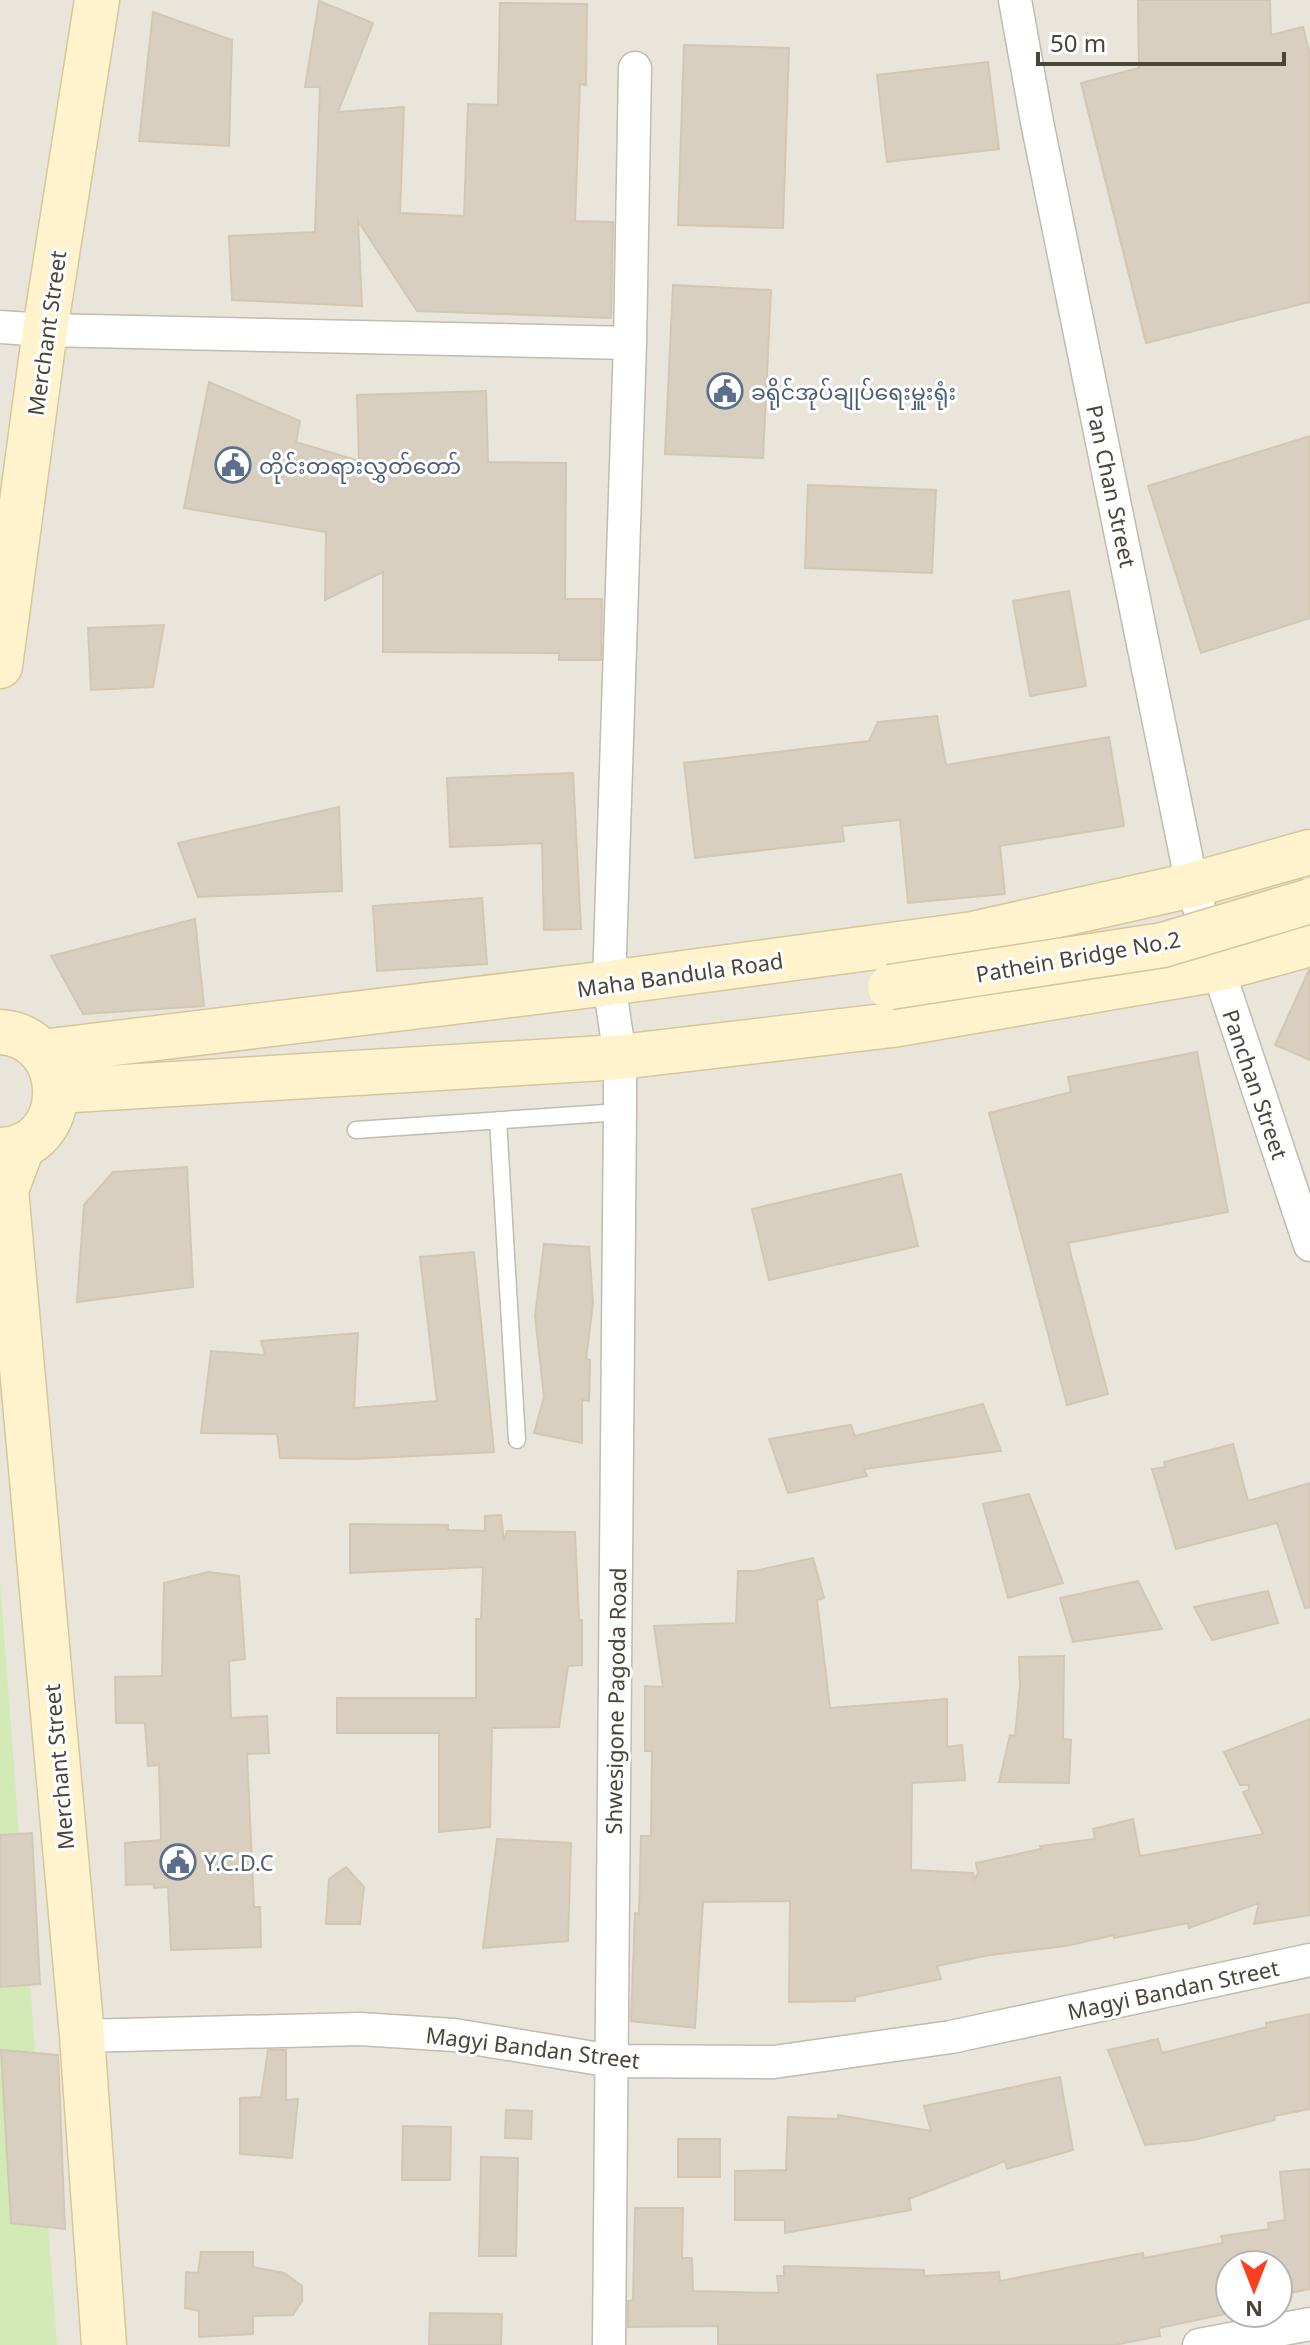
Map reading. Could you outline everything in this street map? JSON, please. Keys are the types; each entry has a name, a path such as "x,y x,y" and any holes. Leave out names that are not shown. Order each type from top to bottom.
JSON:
{"main road":[{"name":"Merchant Street","path":"0,666 45,330 97,0"},
{"name":"Maha Bandula Road","path":"49,1072 609,983 973,934 1192,885 1310,852"},
{"name":"Pathein Bridge No.2","path":"890,987 1163,945 1310,901"},
{"path":"49,1072 620,1057 892,1025 1218,969 1310,944"},
{"path":"806,957 890,987"},
{"path":"810,1035 890,987"},
{"path":"2,1028 25,1039 49,1072 48,1123 7,1166"},
{"name":"Merchant Street","path":"7,1166 82,2036 104,2345"}],"street":[{"name":"Pan Chan Street","path":"1015,0 1192,885 1218,969"},
{"name":"Shwesigone Pagoda Road","path":"609,2345 620,1057 609,983 630,343 635,68"},
{"path":"0,327 630,343"},
{"name":"Panchan Street","path":"1218,969 1310,1245"},
{"name":"Magyi Bandan Street","path":"82,2036 360,2029 454,2035 612,2061 774,2062 951,2037 1310,1960"},
{"path":"1199,2345 1299,2332"}],"lane":[{"path":"356,1130 620,1112"},
{"path":"498,1120 517,1440"}],"shaded area":[{"path":"0,0 1310,0 1310,2345 0,2345"}],"green space":[{"path":"0,1580 57,2345 0,2345"}],"building":[{"path":"1138,0 1270,0 1271,35 1303,27 1310,54 1310,302 1146,343 1081,83 1139,68"},
{"path":"319,1 373,23 338,112 404,107 400,213 464,216 468,104 498,105 500,3 587,4 586,85 580,84 575,221 613,222 611,318 417,311 358,221 362,306 232,300 229,236 315,232 320,87 305,87"},
{"path":"153,12 232,40 229,146 139,141"},
{"path":"684,45 789,48 783,228 678,225"},
{"path":"988,62 999,149 887,162 877,75"},
{"path":"673,285 771,290 763,458 665,454"},
{"path":"209,382 300,421 296,442 359,461 357,395 486,391 488,462 566,463 565,599 602,599 601,660 559,660 559,653 383,652 383,572 325,600 326,532 184,508"},
{"path":"1310,436 1310,618 1201,653 1148,486"},
{"path":"808,485 936,490 932,573 805,568"},
{"path":"1069,591 1086,686 1030,696 1013,601"},
{"path":"164,625 153,687 91,690 88,628"},
{"path":"937,716 946,765 1109,737 1124,826 1000,846 1005,894 908,903 900,820 842,826 844,841 695,858 684,763 869,741 878,722"},
{"path":"573,773 581,929 544,930 542,843 450,847 447,778"},
{"path":"339,807 342,891 198,897 178,843"},
{"path":"482,898 487,964 377,971 373,906"},
{"path":"195,919 204,1006 83,1014 51,956"},
{"path":"1310,970 1310,1060 1275,1045"},
{"path":"1197,1052 1228,1212 1068,1243 1108,1394 1067,1405 989,1113 1071,1092 1068,1077"},
{"path":"187,1167 193,1287 77,1302 84,1205 113,1172"},
{"path":"901,1174 918,1246 769,1280 752,1209"},
{"path":"544,1244 589,1247 593,1303 586,1359 590,1360 589,1401 582,1400 582,1443 534,1433 544,1397 535,1316"},
{"path":"474,1252 494,1452 355,1459 280,1458 277,1434 201,1433 211,1351 265,1355 261,1341 358,1333 354,1408 437,1401 420,1257"},
{"path":"983,1404 1001,1451 864,1469 867,1476 788,1493 769,1439 851,1425 855,1436"},
{"path":"1233,1444 1248,1501 1310,1483 1310,1607 1305,1608 1277,1523 1176,1549 1152,1469 1165,1467 1164,1462"},
{"path":"1029,1494 1063,1583 1008,1598 983,1504"},
{"path":"501,1515 504,1541 507,1531 575,1532 582,1665 568,1666 559,1727 492,1728 490,1827 439,1832 439,1733 337,1733 337,1698 476,1698 476,1619 481,1619 483,1567 350,1573 350,1524 448,1525 448,1530 485,1531 485,1516"},
{"path":"813,1558 824,1598 817,1600 830,1708 947,1699 947,1747 962,1745 965,1780 912,1783 911,1870 973,1873 974,1880 978,1873 976,1863 1041,1849 1040,1846 1095,1839 1093,1829 1133,1819 1140,1856 1263,1834 1243,1792 1249,1790 1249,1785 1240,1785 1224,1752 1310,1719 1310,1915 1254,1924 1259,1903 1189,1928 1188,1923 937,1966 941,1979 855,1997 855,2001 789,2002 790,1901 703,1902 695,2028 631,2021 641,1836 651,1836 652,1751 645,1751 645,1686 663,1687 654,1626 736,1623 738,1571 754,1571"},
{"path":"208,1572 239,1576 245,1659 229,1661 231,1718 267,1716 269,1753 247,1754 254,1907 260,1907 261,1947 171,1950 168,1887 126,1885 125,1843 161,1840 159,1765 148,1766 145,1723 116,1723 115,1677 162,1676 164,1583"},
{"path":"1138,1581 1162,1629 1073,1642 1060,1598"},
{"path":"1268,1591 1278,1623 1212,1640 1194,1607"},
{"path":"1064,1656 1063,1739 1071,1740 1069,1783 999,1782 1010,1735 1015,1736 1020,1685 1019,1657"},
{"path":"32,1833 40,1984 0,1987 0,1835"},
{"path":"497,1839 571,1843 568,1941 483,1948"},
{"path":"346,1867 364,1887 360,1924 326,1924 329,1879"},
{"path":"1310,2014 1310,2109 1274,2116 1275,2120 1194,2140 1145,2145 1108,2050 1158,2039 1162,2053 1267,2027 1266,2023"},
{"path":"1,2050 58,2055 65,2229 11,2223"},
{"path":"268,2050 286,2050 286,2100 298,2099 292,2158 240,2154 240,2098 261,2097"},
{"path":"1060,2077 1073,2150 1007,2169 1005,2161 909,2199 911,2210 785,2233 785,2220 735,2220 735,2171 786,2170 788,2117 838,2119 838,2115 931,2131 924,2106"},
{"path":"506,2110 532,2111 531,2139 505,2138"},
{"path":"403,2126 451,2127 450,2180 402,2180"},
{"path":"678,2139 720,2139 720,2177 678,2177"},
{"path":"481,2157 518,2158 516,2256 479,2256"},
{"path":"1310,2169 1310,2289 1294,2292 1294,2249 1214,2249 1214,2316 1159,2328 1160,2336 1115,2345 718,2345 718,2326 628,2327 628,2301 633,2300 635,2208 683,2208 682,2258 692,2258 693,2291 779,2293 777,2276 784,2276 784,2266 924,2270 924,2276 999,2272 1000,2281 1143,2253 1144,2258 1223,2243 1221,2236 1269,2229 1268,2223 1285,2220 1280,2172"},
{"path":"201,2252 253,2252 253,2267 284,2273 302,2286 302,2301 293,2315 253,2316 253,2334 199,2337 199,2311 185,2308 186,2272 198,2273"},
{"path":"430,2313 502,2314 501,2345 429,2345"}],"place":[{"name":"ခရိုင်အုပ်ချုပ်ရေးမှူးရုံး","path":"725,391"},
{"name":"တိုင်းတရားလွှတ်တော်","path":"233,465"},
{"name":"Y.C.D.C","path":"178,1862"}]}
